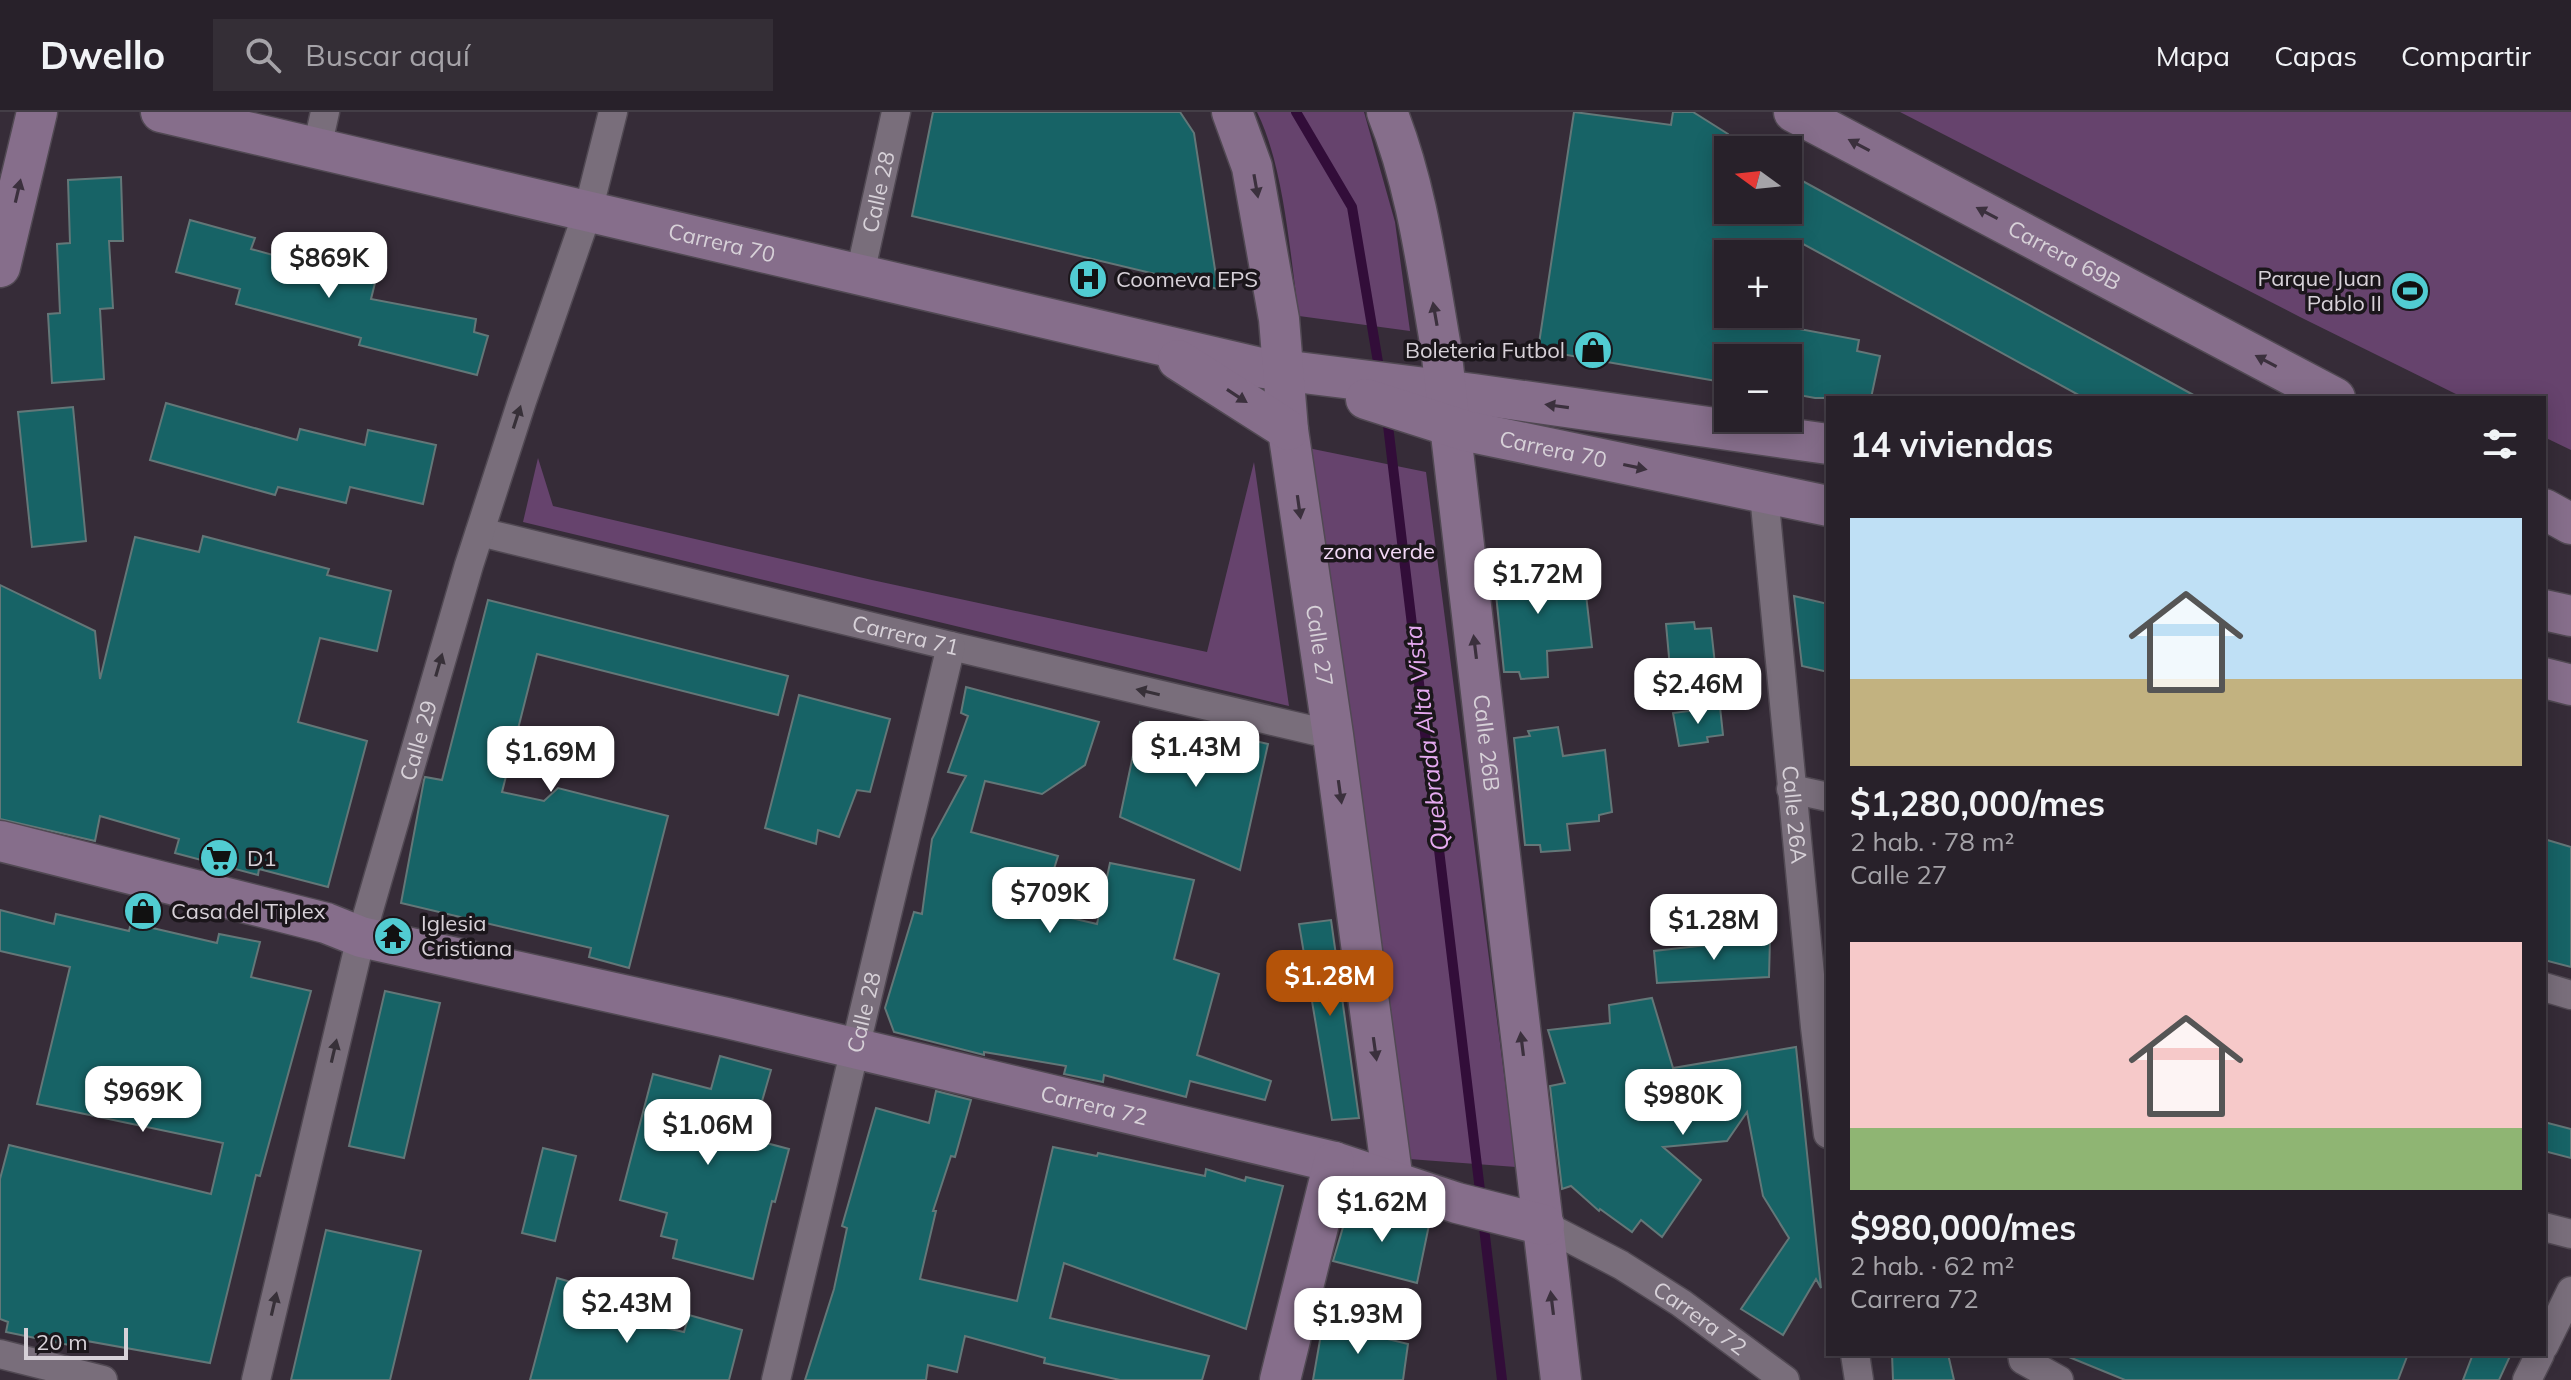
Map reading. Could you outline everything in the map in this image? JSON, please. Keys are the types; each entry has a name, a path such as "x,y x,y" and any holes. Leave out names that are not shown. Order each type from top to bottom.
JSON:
{"street":[{"path":"0,267 37,112"},
{"name":"Carrera 70","path":"161,112 321,130 588,211 1447,409 1764,494 1826,506"},
{"name":"Calle 29","path":"256,1380 361,937 480,532 588,211 613,112"},
{"name":"Calle 28","path":"860,274 896,112"},
{"name":"Calle 27","path":"1232,112 1252,167 1279,319 1288,430 1393,1182"},
{"name":"Calle 26B","path":"1387,112 1402,150 1418,216 1441,348 1529,1221 1561,1380"},
{"name":"Carrera 69B","path":"1794,112 2331,396"},
{"path":"1147,341 1288,430"},
{"name":"Carrera 70","path":"1447,409 1826,444"},
{"name":"Calle 26A","path":"1764,494 1791,789 1821,1029 1826,1104"},
{"path":"2546,510 2571,524"},
{"name":"Carrera 71","path":"480,532 1333,735"},
{"path":"2546,610 2571,616"},
{"name":"Calle 28","path":"776,1380 951,646"},
{"path":"2546,679 2571,685"},
{"path":"1791,789 1826,797"},
{"name":"Carrera 72","path":"0,841 76,870 321,942 361,937 857,1048 1334,1162 1457,1203 1529,1221 1621,1265 1681,1303 1785,1380"},
{"name":"Carrera 72","path":"0,862 76,870"},
{"path":"2546,988 2571,995"},
{"path":"1280,1380 1334,1162"},
{"path":"2546,1228 2571,1234"},
{"path":"2551,1344 2571,1291"},
{"path":"0,1354 103,1380"},
{"path":"1855,1356 1859,1380"},
{"path":"2527,1380 2543,1356"},
{"path":"2023,1357 2059,1380"}],"green space":[{"path":"1257,112 1364,112 1395,222 1410,331 1299,316 1280,184"},
{"name":"Parque Juan Pablo II","path":"1900,112 2571,112 2571,450 2546,438 2546,396 2460,396"},
{"name":"zona verde","path":"1308,448 1426,472 1516,1167 1409,1159"},
{"path":"538,458 553,506 872,580 1207,652 1254,462 1289,706 523,522"}],"building":[{"path":"933,112 1180,112 1194,133 1218,289 912,216"},
{"path":"1574,112 1671,125 1673,112 1693,112 1728,134 1714,136 1714,224 1802,224 1802,181 2195,396 2080,396 1802,243 1802,240 1714,240 1714,328 1794,328 1859,340 1857,351 1880,356 1871,396 1802,396 1802,344 1714,344 1714,381 1538,350"},
{"path":"121,177 123,241 109,241 113,308 100,309 104,379 52,383 48,314 60,313 57,244 70,243 68,180"},
{"path":"190,220 255,238 251,249 375,283 371,299 476,319 474,332 488,336 477,375 359,345 361,338 236,304 240,289 176,272"},
{"path":"166,403 297,440 300,429 365,445 368,430 436,445 423,504 350,487 346,503 278,487 275,495 150,460"},
{"path":"73,407 86,541 32,547 18,412"},
{"path":"203,536 329,569 327,575 391,591 377,651 320,638 298,722 367,741 328,887 259,869 258,875 175,853 179,839 100,816 95,841 0,819 0,585 95,631 100,679 135,537 199,552"},
{"path":"1537,554 1541,582 1584,577 1592,647 1547,651 1548,677 1521,679 1519,672 1504,672 1493,565 1508,562 1507,558"},
{"path":"1794,596 1826,604 1826,672 1802,666"},
{"path":"488,600 788,676 778,715 537,654 502,792 544,801 558,788 668,816 629,968 589,957 591,948 401,903 424,780 425,777 442,780"},
{"path":"1694,622 1695,629 1711,628 1715,664 1670,668 1666,624"},
{"path":"966,687 1099,722 1085,765 1042,794 985,781 971,832 1058,856 1041,911 1097,924 1110,863 1194,880 1174,959 1219,974 1197,1055 1271,1081 1265,1100 1190,1081 1186,1097 1104,1075 1103,1082 1064,1074 1066,1066 984,1052 984,1055 894,1032 885,1008 914,912 922,914 932,839 966,776 948,772 968,716 961,713"},
{"path":"799,695 890,719 870,792 857,790 839,837 818,830 816,844 765,828"},
{"path":"1720,707 1723,735 1707,737 1708,742 1679,746 1673,713"},
{"path":"1140,722 1184,737 1187,725 1268,744 1240,870 1120,817"},
{"path":"1558,727 1563,756 1605,750 1612,812 1599,815 1599,821 1567,824 1570,850 1541,852 1540,845 1525,845 1514,738 1530,736 1528,731"},
{"path":"2546,840 2571,847 2571,967 2546,961"},
{"path":"0,910 54,924 56,914 129,931 131,923 217,943 219,934 260,942 251,977 311,991 260,1176 256,1175 210,1363 81,1340 79,1347 6,1332 8,1322 0,1319 0,1179 9,1145 211,1194 223,1143 37,1104 70,967 0,951"},
{"path":"1331,920 1359,1118 1332,1120 1299,924"},
{"path":"1770,938 1769,977 1657,983 1654,951"},
{"path":"385,991 440,1003 404,1158 349,1146"},
{"path":"1652,998 1673,1068 1796,1047 1821,1288 1816,1279 1783,1335 1741,1309 1789,1238 1763,1196 1747,1112 1727,1141 1663,1147 1701,1180 1662,1237 1641,1220 1632,1232 1599,1211 1571,1186 1562,1189 1550,1086 1565,1083 1548,1030 1610,1023 1609,1005"},
{"path":"720,1056 771,1070 751,1139 789,1149 775,1202 772,1201 753,1279 673,1258 677,1240 661,1236 667,1213 620,1200 653,1074 711,1089"},
{"path":"936,1091 971,1100 955,1157 951,1156 933,1211 936,1211 920,1279 1017,1301 1053,1147 1097,1156 1098,1153 1205,1176 1206,1169 1245,1181 1246,1177 1283,1186 1246,1329 1064,1263 1050,1318 1209,1356 1202,1380 1120,1380 1044,1363 1045,1358 965,1336 957,1372 928,1365 926,1380 805,1380 834,1289 847,1228 842,1226 876,1108 929,1123"},
{"path":"2546,1123 2571,1129 2571,1158 2546,1152"},
{"path":"543,1148 576,1156 555,1241 522,1233"},
{"path":"1349,1207 1429,1225 1417,1283 1333,1261"},
{"path":"326,1230 421,1251 390,1380 291,1380"},
{"path":"557,1278 599,1290 593,1312 684,1332 689,1315 742,1330 729,1380 530,1380"},
{"path":"1323,1323 1408,1344 1403,1380 1313,1380"},
{"path":"1892,1356 1948,1356 1954,1380 1893,1380"},
{"path":"2066,1356 2407,1356 2398,1380 2125,1380"},
{"path":"2472,1356 2510,1356 2499,1380 2463,1380"}],"waterway":[{"name":"Quebrada Alta Vista","path":"1296,112 1352,207 1380,374"},
{"name":"Quebrada Alta Vista","path":"1387,417 1481,1199"},
{"name":"Quebrada Alta Vista","path":"1483,1219 1502,1380"}],"place":[{"name":"Coomeva EPS","path":"1088,279"},
{"name":"Parque Juan Pablo II","path":"2410,291"},
{"name":"Boleteria Futbol","path":"1593,350"},
{"name":"D1","path":"219,858"},
{"name":"Casa del Tiplex","path":"143,911"},
{"name":"Iglesia Cristiana","path":"393,936"}]}
